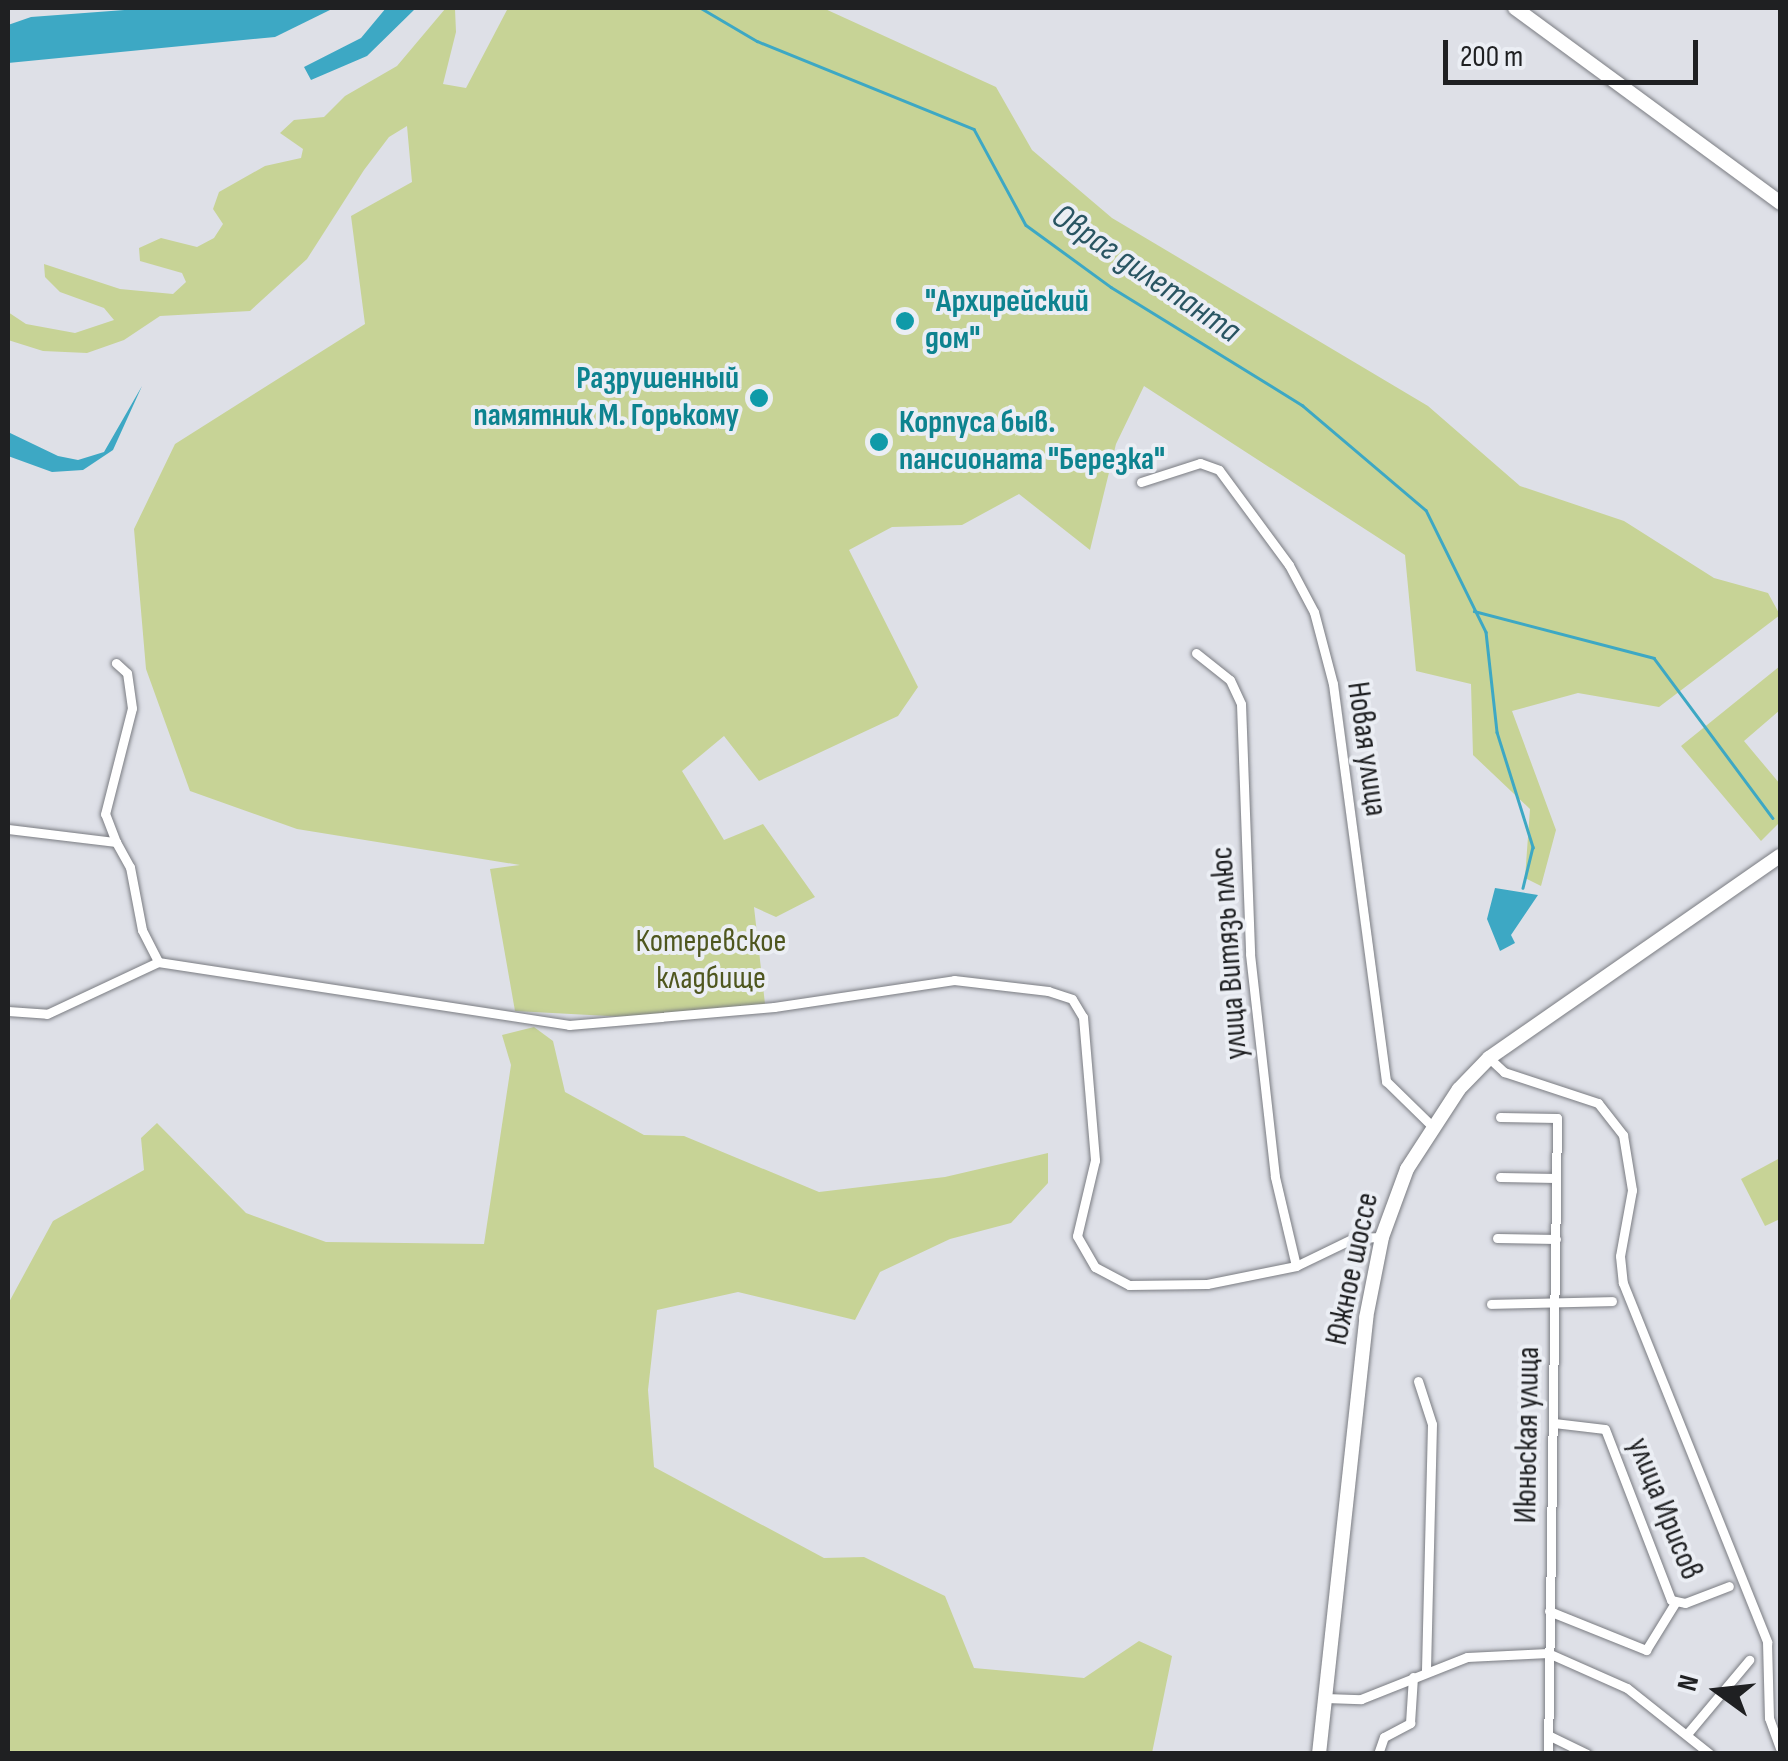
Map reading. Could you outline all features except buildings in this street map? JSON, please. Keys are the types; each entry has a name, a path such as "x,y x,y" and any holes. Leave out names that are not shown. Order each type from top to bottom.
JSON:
{"main road":[{"path":"1515,8 1780,204"},
{"name":"Южное шоссе","path":"1318,1754 1364,1327 1382,1236 1403,1178 1432,1126 1489,1058 1780,856"}],"street":[{"name":"Новая улица","path":"1141,482 1200,463 1220,470 1289,565 1314,612 1333,684 1386,1080 1432,1126"},
{"name":"улица Витязь плюс","path":"1196,653 1230,680 1241,704 1252,973 1275,1177 1296,1266"},
{"path":"116,663 127,673 132,708 106,814 130,866 142,930 158,962"},
{"path":"8,829 116,842"},
{"path":"8,1010 47,1014 158,962 570,1025 774,1008 954,980 1064,995 1079,1008 1087,1041 1095,1160 1077,1221 1082,1252 1129,1285 1207,1284 1296,1266 1354,1238 1382,1236"},
{"path":"1489,1058 1504,1072 1598,1103 1623,1134 1632,1190 1620,1256 1624,1283 1767,1642 1769,1718 1780,1748"},
{"name":"Июньская улица","path":"1500,1116 1557,1118 1548,1754"},
{"path":"1500,1177 1556,1178"},
{"path":"1497,1238 1556,1239"},
{"path":"1492,1304 1612,1301"},
{"path":"1418,1382 1432,1424 1426,1672"},
{"name":"улица Ирисов","path":"1554,1423 1605,1429 1675,1603 1730,1586"},
{"path":"1549,1611 1646,1650 1675,1603"},
{"path":"1324,1698 1361,1699 1426,1672 1484,1654 1548,1654 1626,1688 1710,1754"},
{"path":"1688,1734 1749,1660"},
{"path":"1378,1754 1384,1737 1410,1724 1414,1677"},
{"path":"1548,1735 1587,1754"}],"green space":[{"name":"Котеревское кладбище","path":"508,8 823,8 996,87 1032,150 1112,218 1428,406 1520,486 1624,521 1714,578 1768,593 1780,615 1659,707 1578,693 1512,711 1556,830 1541,886 1525,878 1530,809 1473,755 1471,684 1416,671 1405,555 1144,386 1116,444 1090,550 1019,494 962,525 892,527 849,550 918,687 898,716 759,781 724,736 682,771 724,840 763,824 815,897 776,917 754,907 765,1004 627,1017 515,1011 490,869 520,865 297,829 190,791 146,669 134,529 175,444 365,324 351,216 412,182 407,126 389,137 364,170 307,259 250,311 160,316 124,340 87,353 43,351 8,340 8,312 26,324 75,333 114,320 104,308 60,292 45,277 44,264 120,289 173,294 186,282 182,273 140,261 139,248 161,238 197,247 214,238 223,224 213,209 219,192 265,166 301,158 303,149 280,133 294,120 324,117 345,96 397,66 445,9 455,9 456,32 443,84 466,88"},
{"path":"1780,666 1780,710 1744,741 1780,784 1780,822 1761,841 1681,746"},
{"path":"534,1027 553,1041 565,1092 644,1135 684,1136 819,1192 945,1177 1048,1153 1048,1183 1011,1223 950,1239 880,1272 855,1320 738,1292 657,1310 648,1390 654,1467 824,1558 864,1557 945,1596 974,1668 1084,1678 1139,1641 1172,1656 1152,1753 8,1753 8,1304 53,1221 144,1170 141,1138 157,1123 246,1213 326,1242 484,1244 511,1065 502,1035"},
{"path":"1780,1158 1780,1219 1765,1226 1741,1179"}],"water":[{"path":"151,8 334,8 275,37 8,63 8,25 31,17"},
{"path":"386,8 416,8 367,56 311,80 304,67 361,38"},
{"path":"142,386 113,450 83,470 52,472 8,456 8,432 58,456 78,460 104,452"},
{"path":"1495,888 1538,895 1511,935 1515,943 1500,951 1487,919"}],"waterway":[{"name":"Овраг дилетанта","path":"701,8 757,41 974,129 1026,225 1111,287 1302,405 1426,510 1486,632 1497,732 1533,847 1523,888"},
{"path":"1474,611 1654,658 1773,818"}],"place":[{"name":"\"Архирейский дом\"","path":"905,321"},
{"name":"Разрушенный памятник М. Горькому","path":"759,398"},
{"name":"Корпуса быв. пансионата \"Березка\"","path":"879,442"}]}
